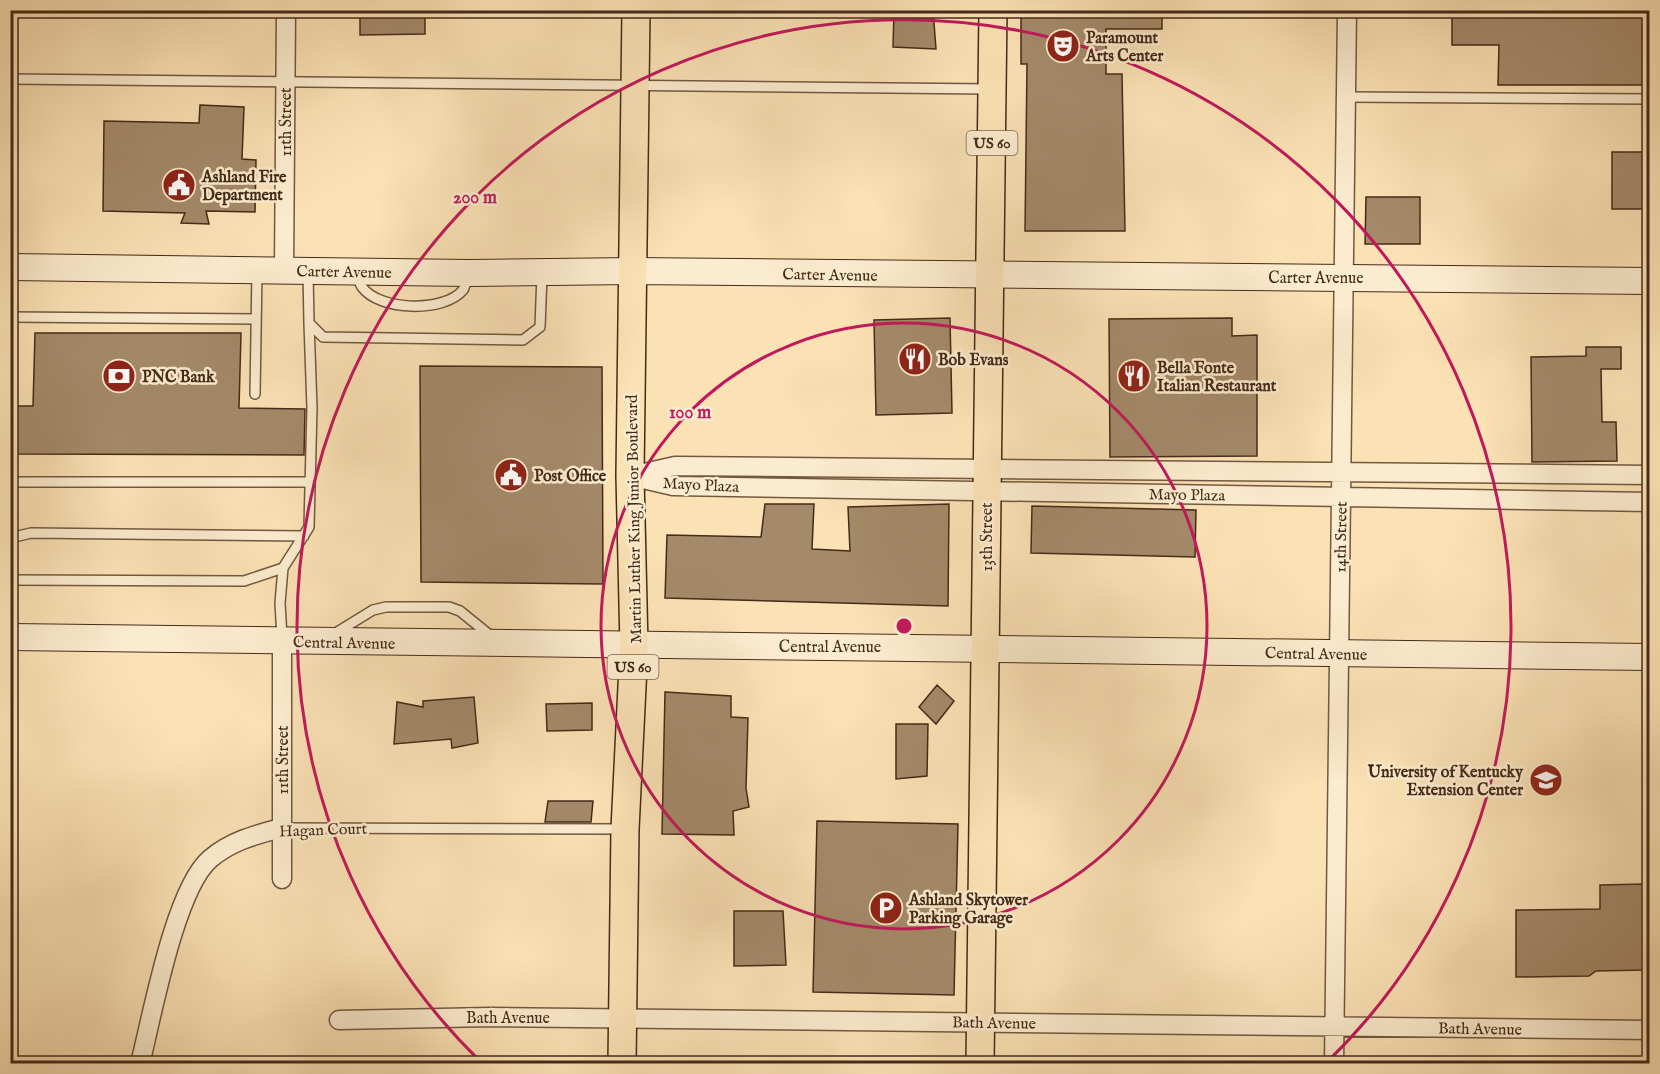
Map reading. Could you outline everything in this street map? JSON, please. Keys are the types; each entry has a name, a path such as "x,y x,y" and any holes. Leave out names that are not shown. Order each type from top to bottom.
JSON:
{"main road":[{"name":"Martin Luther King Junior Boulevard","path":"622,1064 625,829 634,646 630,476 636,10"},
{"name":"13th Street","path":"980,1064 993,10"}],"street":[{"name":"11th Street","path":"286,10 285,83 296,270"},
{"name":"14th Street","path":"1334,1064 1341,473 1346,277 1347,10"},
{"name":"Carter Avenue","path":"10,267 470,273 633,271 990,276 1650,280"},
{"name":"Mayo Plaza","path":"630,476 675,466 1341,496 1650,502"},
{"name":"Mayo Plaza","path":"986,480 1341,473 1650,475"},
{"name":"Central Avenue","path":"10,637 1650,657"},
{"name":"11th Street","path":"282,641 282,879"},
{"name":"Hagan Court","path":"140,1064 169,946 191,882 208,860 228,846 249,836 281,828"},
{"name":"Bath Avenue","path":"339,1020 622,1018 1650,1030"}],"lane":[{"path":"10,79 992,89"},
{"path":"1347,96 1650,99"},
{"path":"255,394 257,270"},
{"path":"282,641 280,603 283,568 309,527 312,408 309,323 296,270"},
{"path":"357,271 361,286 369,294 390,304 405,306 432,305 443,302 463,290 470,273"},
{"path":"309,323 323,337 523,340 540,327 542,272"},
{"path":"10,317 256,319"},
{"path":"10,482 309,482"},
{"path":"10,538 32,533 304,536"},
{"path":"10,580 244,581 283,568"},
{"path":"320,642 374,610 449,607 460,611 498,643"},
{"name":"Hagan Court","path":"281,828 625,829"}],"building":[{"path":"360,10 425,10 425,34 360,35"},
{"path":"894,10 933,10 936,49 893,47"},
{"path":"1021,10 1162,10 1162,29 1106,29 1106,74 1122,74 1125,231 1025,231 1027,64 1021,64"},
{"path":"1452,10 1650,10 1650,85 1498,85 1499,45 1452,45"},
{"name":"Ashland Fire Department","path":"200,105 244,107 242,159 256,160 255,212 206,211 209,224 181,223 185,213 103,211 104,121 199,123"},
{"path":"1612,152 1650,152 1650,209 1612,209"},
{"path":"1366,197 1420,197 1420,244 1365,244"},
{"path":"950,318 952,413 876,415 874,320"},
{"path":"1232,318 1232,336 1257,335 1257,456 1110,457 1109,319"},
{"path":"35,333 241,333 239,408 305,409 304,455 10,454 10,406 33,406"},
{"path":"1586,347 1621,347 1621,369 1601,369 1602,422 1616,422 1617,461 1532,462 1531,357 1586,356"},
{"name":"Post Office","path":"420,366 602,367 603,584 421,582"},
{"path":"765,504 814,504 812,549 850,551 848,507 949,504 948,606 665,598 667,535 761,537"},
{"path":"1032,506 1196,510 1195,557 1031,553"},
{"path":"937,685 954,701 936,724 919,707"},
{"path":"665,692 731,696 731,717 748,718 746,788 749,807 733,811 734,835 662,834"},
{"path":"474,697 478,743 452,748 451,739 394,744 397,702 423,707 423,701"},
{"path":"592,703 592,730 547,731 546,704"},
{"path":"896,724 928,724 927,776 896,779"},
{"path":"548,801 593,801 591,822 545,822"},
{"name":"Ashland Skytower Parking Garage","path":"817,821 958,824 954,995 813,992"},
{"path":"1644,884 1645,970 1596,971 1589,976 1516,977 1516,910 1600,909 1600,885"},
{"path":"734,911 783,911 786,965 734,966"}],"place":[{"name":"Paramount Arts Center","path":"1063,46"},
{"name":"Ashland Fire Department","path":"179,185"},
{"name":"Bob Evans","path":"915,359"},
{"name":"PNC Bank","path":"119,376"},
{"name":"Bella Fonte Italian Restaurant","path":"1134,376"},
{"name":"Post Office","path":"511,475"},
{"name":"University of Kentucky Extension Center","path":"1546,780"},
{"name":"Ashland Skytower Parking Garage","path":"886,908"}]}
